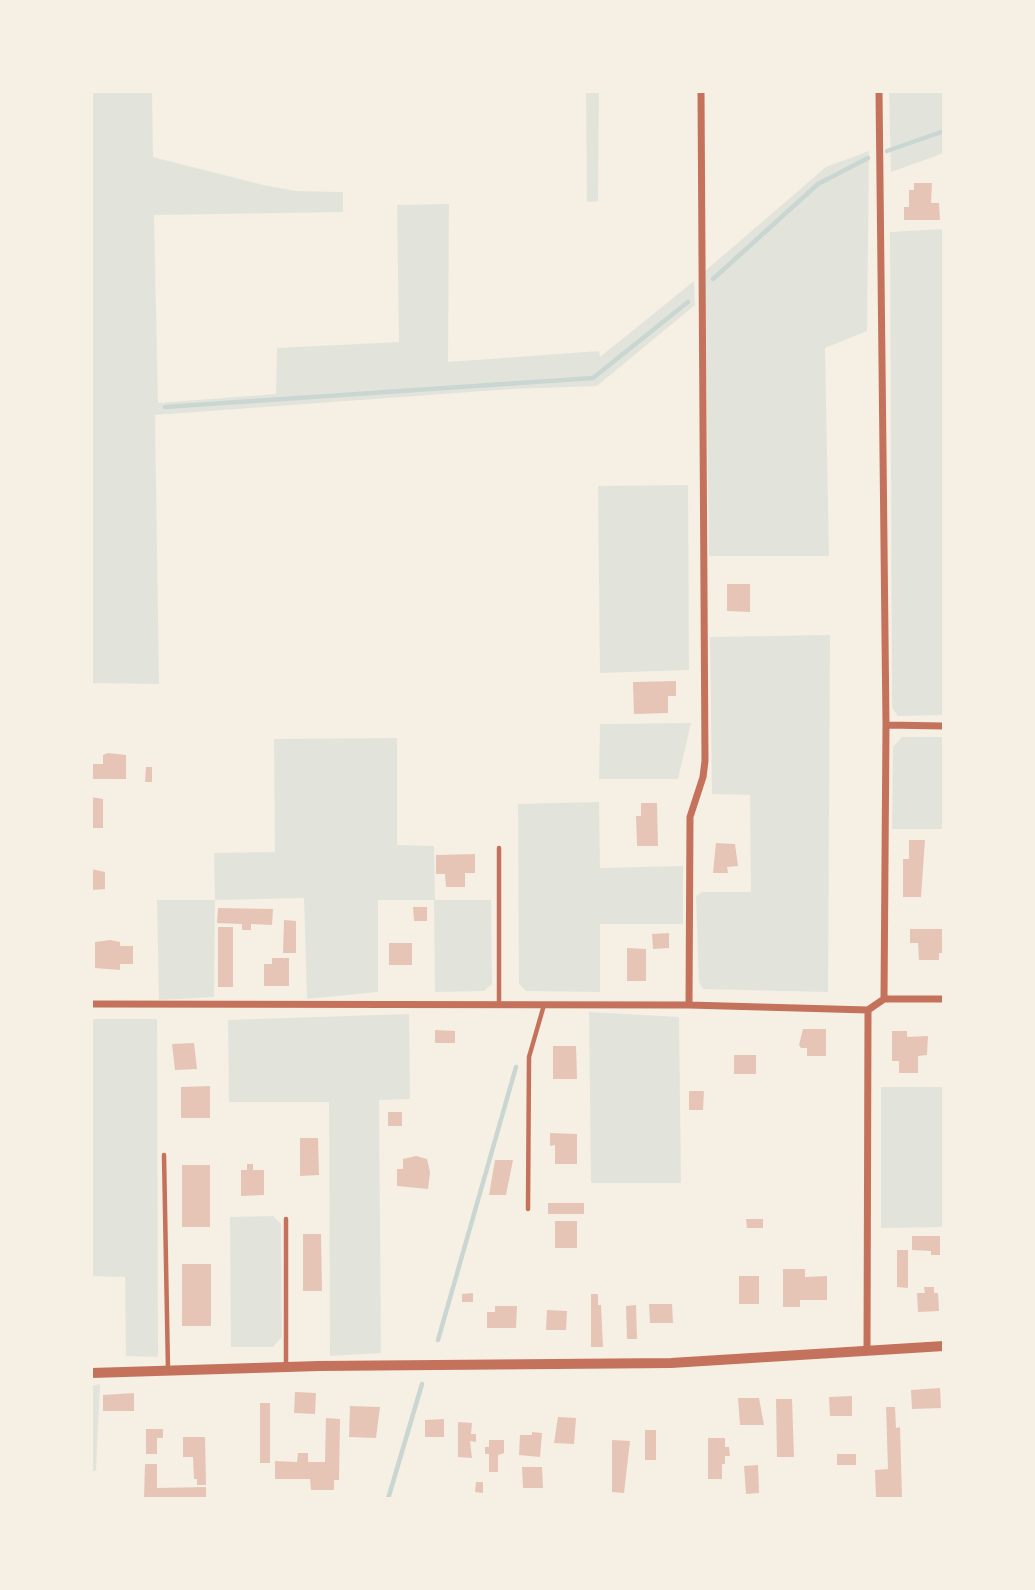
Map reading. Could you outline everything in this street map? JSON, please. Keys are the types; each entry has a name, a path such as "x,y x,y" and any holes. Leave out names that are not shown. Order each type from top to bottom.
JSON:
{"street":[{"path":"689,1005 690,817 703,777 705,761 701,91"},
{"path":"879,91 886,725 884,999"},
{"path":"886,725 944,726"},
{"path":"91,1004 689,1005 869,1010 884,999 944,999"},
{"path":"866,1351 869,1010"},
{"path":"91,1373 286,1367 671,1363 944,1346"}],"lane":[{"path":"499,848 499,1005"},
{"path":"528,1209 528,1056 544,1005"},
{"path":"164,1155 168,1371"},
{"path":"286,1219 286,1367"}],"shaded area":[{"path":"91,91 152,91 153,157 263,185 296,191 343,192 343,212 154,215 158,403 276,394 277,348 399,342 397,205 449,204 448,362 599,351 600,357 694,281 695,305 597,386 511,389 155,415 159,684 91,683"},
{"path":"586,91 599,91 598,201 587,202"},
{"path":"889,91 944,91 944,153 891,172"},
{"path":"869,151 867,331 825,348 829,556 709,556 705,271 826,167"},
{"path":"944,229 944,715 898,716 892,708 890,232"},
{"path":"688,485 689,670 600,673 598,486"},
{"path":"830,635 828,992 703,989 699,982 696,896 702,892 751,892 750,795 712,794 710,637"},
{"path":"691,723 678,779 599,779 600,724"},
{"path":"902,737 944,737 944,829 892,829 893,747"},
{"path":"397,738 397,845 434,846 435,900 491,900 492,984 484,991 435,992 434,900 378,900 378,992 307,999 304,898 215,900 214,853 275,852 274,739"},
{"path":"599,802 600,868 683,866 683,924 600,924 600,992 526,991 519,984 518,804"},
{"path":"157,900 215,900 214,997 159,1000"},
{"path":"589,1012 679,1017 681,1183 591,1183"},
{"path":"409,1014 410,1099 379,1100 381,1353 330,1356 329,1102 229,1102 228,1020"},
{"path":"91,1019 157,1019 158,1357 126,1356 125,1277 91,1276"},
{"path":"881,1087 944,1087 944,1227 881,1228"},
{"path":"273,1216 281,1224 282,1337 273,1347 231,1347 230,1217"},
{"path":"100,1384 96,1471 91,1471 91,1386"}],"building":[{"path":"914,183 932,183 931,203 939,203 940,220 904,220 904,207 909,207 909,190 914,190"},
{"path":"727,584 750,584 750,612 727,611"},
{"path":"676,681 676,696 668,696 668,713 634,714 633,682"},
{"path":"103,755 126,755 126,779 91,779 91,764 103,764"},
{"path":"146,767 152,767 152,782 145,782"},
{"path":"91,797 103,799 103,828 91,828"},
{"path":"641,803 657,803 658,846 637,846 636,816 641,816"},
{"path":"909,840 925,840 921,897 903,897 903,859 909,859"},
{"path":"716,843 735,844 738,866 727,867 728,873 713,873"},
{"path":"475,854 475,873 465,873 465,887 446,887 445,874 436,874 436,855"},
{"path":"91,869 105,872 105,889 91,890"},
{"path":"413,907 427,907 427,921 414,921"},
{"path":"218,908 273,909 272,925 251,924 251,930 242,930 242,924 217,923"},
{"path":"284,920 296,921 296,953 283,953"},
{"path":"218,927 233,927 233,987 218,987"},
{"path":"910,929 944,929 944,953 939,953 939,960 919,960 918,943 910,943"},
{"path":"669,933 669,948 653,949 652,934"},
{"path":"95,942 120,942 120,946 133,946 133,964 120,964 120,970 95,968"},
{"path":"389,943 412,943 412,965 389,965"},
{"path":"627,948 646,949 646,981 627,981"},
{"path":"272,958 289,958 289,986 264,986 264,964 272,964"},
{"path":"803,1029 826,1029 826,1056 807,1056 807,1048 801,1048 799,1045"},
{"path":"435,1030 455,1031 455,1043 435,1043"},
{"path":"892,1031 907,1031 907,1037 928,1036 927,1055 918,1056 918,1073 899,1073 899,1061 892,1061"},
{"path":"194,1043 197,1069 175,1070 172,1044"},
{"path":"553,1046 576,1046 577,1079 553,1079"},
{"path":"734,1055 756,1055 756,1074 734,1074"},
{"path":"210,1086 210,1118 181,1118 181,1087"},
{"path":"689,1091 704,1091 703,1110 689,1110"},
{"path":"388,1112 402,1112 402,1126 388,1126"},
{"path":"550,1133 577,1134 577,1164 555,1164 555,1145 550,1146"},
{"path":"300,1138 318,1138 319,1175 300,1176"},
{"path":"416,1156 427,1159 430,1172 428,1189 397,1186 397,1169 403,1169 403,1159"},
{"path":"495,1160 513,1160 506,1195 489,1195"},
{"path":"247,1164 253,1164 253,1170 264,1170 264,1195 241,1196 241,1170 247,1170"},
{"path":"182,1165 210,1165 210,1227 182,1227"},
{"path":"548,1203 584,1203 584,1214 548,1214"},
{"path":"746,1219 763,1219 763,1228 747,1228"},
{"path":"555,1221 577,1221 577,1248 555,1248"},
{"path":"303,1234 321,1234 322,1291 303,1291"},
{"path":"912,1236 940,1236 940,1255 931,1255 931,1251 912,1250"},
{"path":"897,1250 908,1250 908,1288 897,1287"},
{"path":"182,1264 211,1264 211,1326 182,1326"},
{"path":"783,1269 805,1269 805,1277 827,1276 827,1300 800,1300 800,1307 783,1307"},
{"path":"739,1276 759,1276 759,1304 739,1304"},
{"path":"924,1287 934,1287 934,1293 938,1293 939,1311 918,1312 917,1293 925,1293"},
{"path":"473,1293 473,1302 462,1302 462,1294"},
{"path":"591,1294 598,1294 598,1305 601,1305 603,1347 591,1347"},
{"path":"649,1304 672,1304 673,1323 650,1323"},
{"path":"636,1305 637,1339 627,1339 626,1306"},
{"path":"495,1306 517,1306 516,1328 487,1328 487,1312 495,1312"},
{"path":"547,1310 567,1311 566,1330 546,1330"},
{"path":"940,1388 941,1408 912,1409 911,1390"},
{"path":"295,1392 316,1393 315,1414 294,1413"},
{"path":"134,1393 134,1411 103,1411 103,1395"},
{"path":"852,1396 852,1416 830,1416 829,1397"},
{"path":"738,1398 759,1398 764,1425 740,1425"},
{"path":"776,1399 792,1399 794,1457 777,1457"},
{"path":"260,1403 270,1403 270,1463 260,1463"},
{"path":"350,1406 380,1407 376,1438 349,1437"},
{"path":"886,1407 895,1407 896,1428 900,1427 902,1497 876,1497 875,1470 888,1469"},
{"path":"558,1417 576,1418 574,1444 554,1443"},
{"path":"326,1418 340,1419 339,1480 334,1480 334,1490 311,1490 310,1479 275,1479 275,1461 297,1462 298,1453 308,1453 308,1462 325,1462"},
{"path":"444,1419 444,1437 425,1437 425,1420"},
{"path":"458,1422 472,1423 471,1434 476,1434 476,1442 470,1441 472,1458 458,1457"},
{"path":"146,1429 163,1429 163,1438 157,1438 157,1454 146,1454"},
{"path":"645,1430 656,1430 656,1460 645,1460"},
{"path":"532,1432 542,1433 540,1457 519,1455 520,1435 532,1435"},
{"path":"183,1437 205,1437 206,1485 197,1485 197,1479 194,1479 193,1457 183,1457"},
{"path":"708,1438 725,1438 725,1447 729,1447 730,1456 725,1456 725,1464 722,1464 722,1479 708,1479"},
{"path":"489,1440 504,1440 504,1453 498,1455 498,1472 489,1472 489,1454 485,1454 485,1447 489,1447"},
{"path":"612,1440 630,1441 624,1493 612,1492"},
{"path":"837,1454 856,1454 856,1465 837,1465"},
{"path":"145,1464 157,1464 157,1488 206,1487 206,1499 144,1497"},
{"path":"758,1465 759,1493 746,1494 744,1466"},
{"path":"522,1467 542,1467 543,1488 523,1488"},
{"path":"476,1482 483,1482 483,1493 475,1492"}],"waterway":[{"path":"887,151 944,131"},
{"path":"713,279 818,184 868,158"},
{"path":"165,407 593,378 688,302"},
{"path":"438,1340 516,1067"},
{"path":"388,1499 422,1384"}]}
